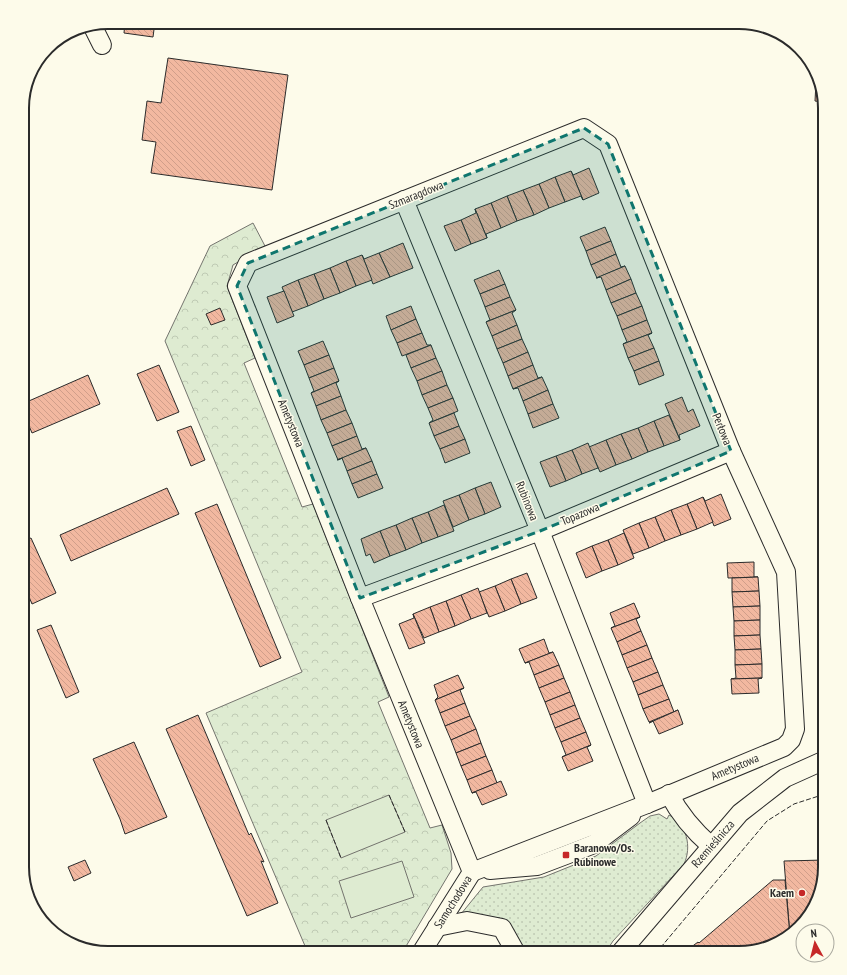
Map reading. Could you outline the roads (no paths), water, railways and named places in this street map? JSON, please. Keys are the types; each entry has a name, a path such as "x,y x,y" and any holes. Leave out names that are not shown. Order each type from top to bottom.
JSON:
{"street":[{"path":"95,31 102,45"},
{"name":"Szmaragdowa","path":"248,263 584,128"},
{"name":"Perłowa","path":"584,128 608,144 731,451 786,572 795,729 791,740 784,746"},
{"name":"Rubinowa","path":"404,200 540,531 648,804"},
{"name":"Ametystowa","path":"248,263 236,286 360,598 472,872 648,804 784,746"},
{"name":"Topazowa","path":"360,598 540,531 731,451"},
{"name":"Rzemieślnicza","path":"626,946 740,813 758,797 785,778 818,763"},
{"path":"670,794 674,803 703,840 711,846"},
{"name":"Samochodowa","path":"425,946 472,872"},
{"path":"437,927 467,921 502,928 512,946"}],"place":[{"name":"Baranowo/Os. Rubinowe","path":"566,855"},
{"name":"Kaem","path":"802,893"}]}
